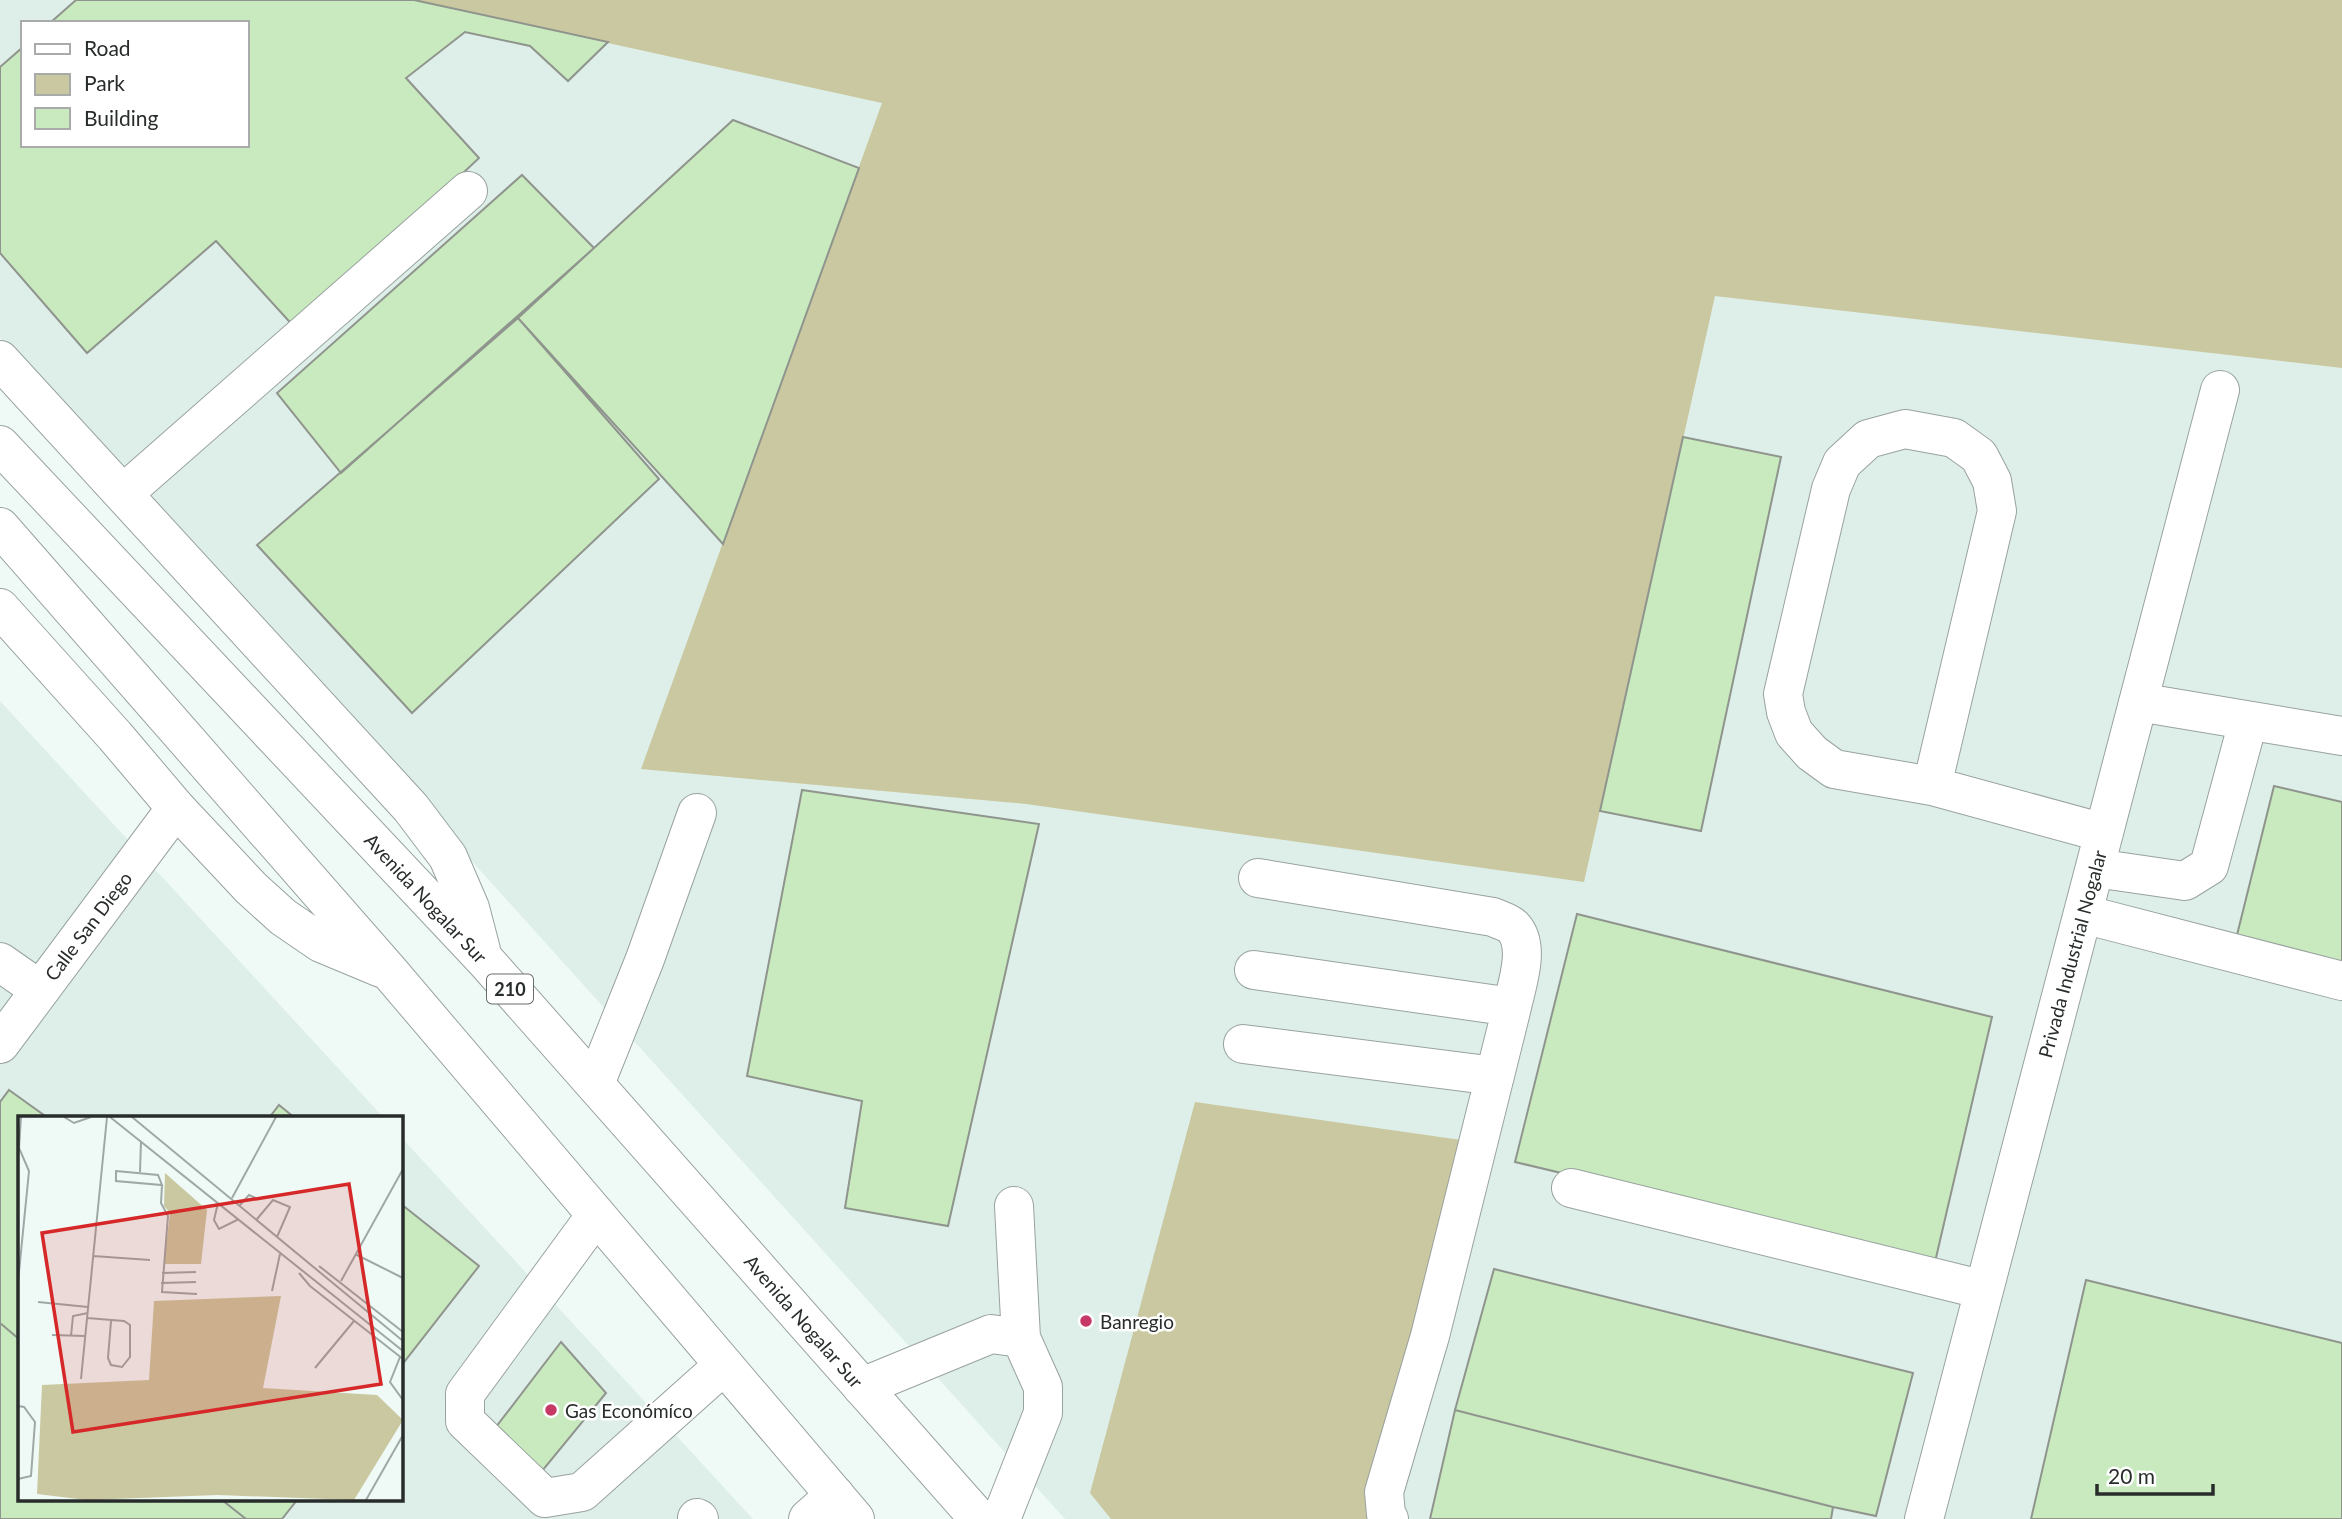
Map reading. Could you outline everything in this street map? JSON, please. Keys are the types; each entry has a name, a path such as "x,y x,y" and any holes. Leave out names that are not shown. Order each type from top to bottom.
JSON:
{"main road":[{"path":"124,493 468,191"},
{"path":"0,360 411,808 448,857 470,908 484,959"},
{"name":"Privada Industrial Nogalar","path":"1924,1519 2220,390"},
{"path":"1932,786 1997,511 1992,481 1979,456 1954,438 1905,429 1868,439 1842,463 1831,489 1783,694 1794,733 1812,753 1834,769 1932,786 2185,881 2209,866 2248,722"},
{"name":"Avenida Nogalar Sur","path":"0,445 484,959 979,1519"},
{"path":"0,527 388,970 596,1214 724,1366 833,1511"},
{"path":"0,608 176,808 251,888 283,917 321,943 388,970"},
{"path":"2138,702 2342,736"},
{"name":"Calle San Diego","path":"0,1044 176,808"},
{"path":"595,1084 645,959 697,813"},
{"path":"1258,878 1493,917 1512,925 1521,939 1521,959 1512,1007 1495,1076 1430,1336 1384,1492 1389,1519"},
{"path":"2083,914 2342,981"},
{"path":"0,962 40,990"},
{"path":"1254,971 1512,1007"},
{"path":"1243,1044 1495,1076"},
{"path":"1571,1188 1984,1290"},
{"path":"1001,1519 1042,1413 1042,1387 1021,1338 1014,1206"},
{"path":"596,1214 465,1394 465,1421 545,1498 582,1492 724,1366"},
{"path":"862,1387 991,1334 1021,1338"}],"shaded area":[{"path":"0,0 2342,0 2342,1519 1065,1519 0,338"},
{"path":"0,701 382,1116 18,1116 18,1502 402,1502 402,1138 753,1519 0,1519"}],"green space":[{"path":"412,0 2342,0 2342,368 1715,296 1584,882 1026,804 641,769 882,103"},
{"path":"1195,1102 1468,1141 1367,1519 1111,1519 1090,1493"}],"building":[{"path":"76,0 414,0 608,42 568,81 530,46 465,32 406,78 479,158 297,330 216,241 87,353 0,253 0,67 21,49 21,147 248,147 248,21 52,21"},
{"path":"733,120 859,168 723,544 518,318"},
{"path":"522,175 594,248 341,473 277,393"},
{"path":"518,318 659,479 412,713 257,545"},
{"path":"1683,437 1781,457 1701,831 1600,811"},
{"path":"2274,786 2342,802 2342,972 2235,943"},
{"path":"802,790 1039,824 948,1226 845,1208 862,1101 747,1076"},
{"path":"1577,914 1992,1017 1935,1262 1515,1162"},
{"path":"9,1090 45,1116 18,1116 18,1338 0,1323 0,1102"},
{"path":"279,1105 293,1116 271,1116"},
{"path":"402,1205 479,1266 402,1365"},
{"path":"1494,1269 1913,1373 1876,1516 1455,1410"},
{"path":"2086,1280 2342,1343 2342,1519 2031,1519"},
{"path":"0,1323 18,1338 18,1502 225,1502 246,1519 0,1519"},
{"name":"Gas Económíco","path":"561,1342 606,1393 538,1476 496,1427"},
{"path":"1455,1410 1833,1507 1831,1519 1430,1519"},
{"path":"225,1502 295,1502 282,1519 246,1519"}],"place":[{"name":"Banregio","path":"1086,1321"},
{"name":"Gas Económíco","path":"551,1410"}]}
